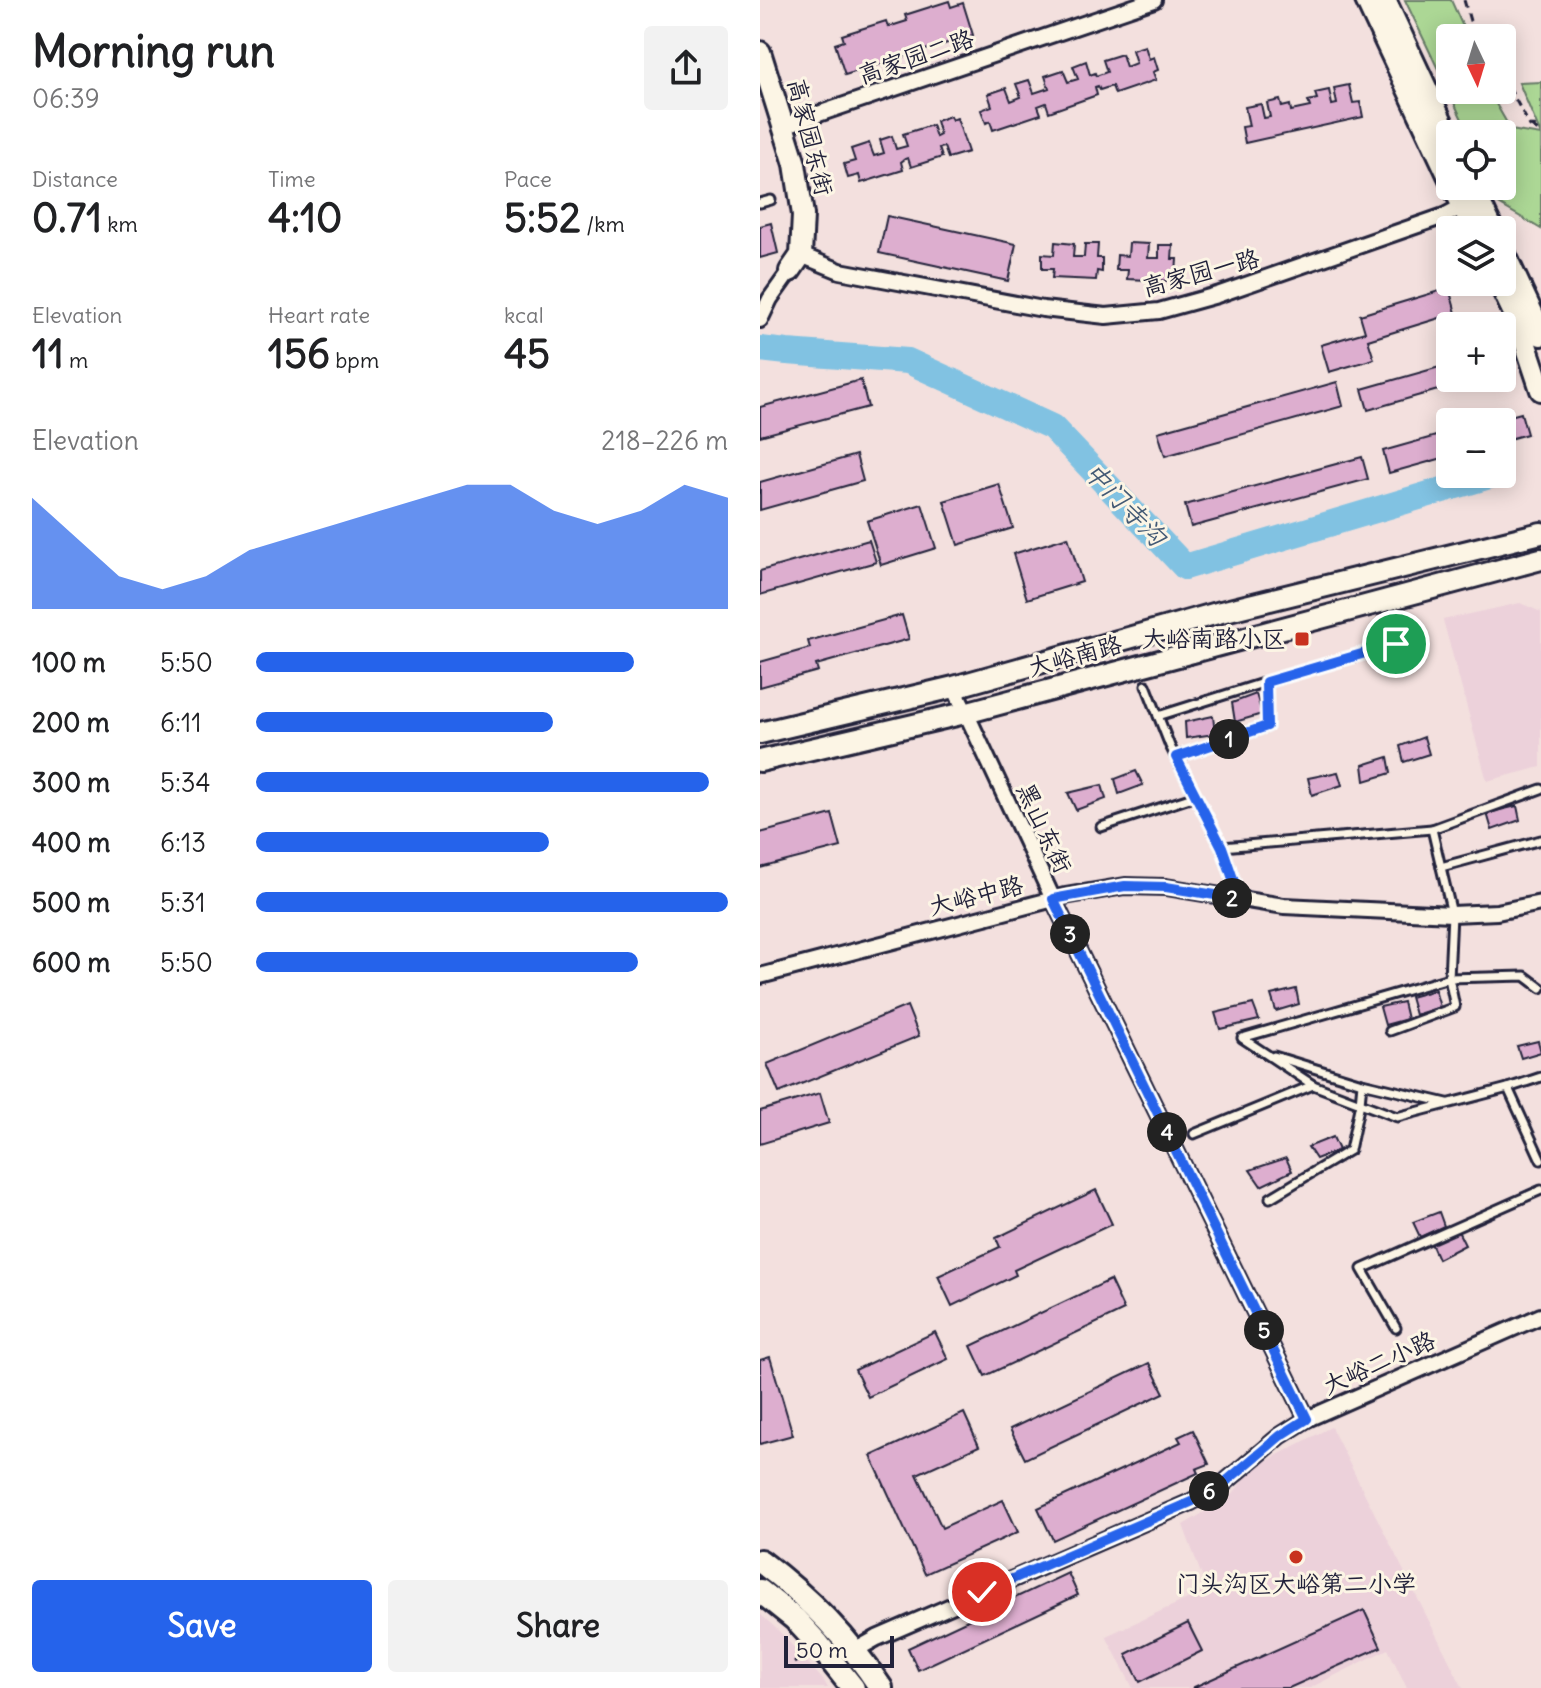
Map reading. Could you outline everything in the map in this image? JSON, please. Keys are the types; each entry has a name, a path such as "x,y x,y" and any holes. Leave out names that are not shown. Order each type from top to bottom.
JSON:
{"main road":[{"path":"1366,0 1436,149"},
{"path":"1385,0 1441,120"},
{"name":"高家园东街","path":"760,52 795,164 803,215 796,263"},
{"path":"1460,200 1468,216"},
{"path":"1516,276 1539,322"},
{"path":"1506,296 1519,324 1541,390"},
{"name":"大峪南路","path":"760,733 954,687 1221,612 1541,533"},
{"name":"大峪南路","path":"760,761 965,713 1541,559"},
{"path":"760,1561 811,1602 854,1651 881,1688"},
{"path":"760,1591 795,1619 853,1688"}],"street":[{"name":"高家园二路","path":"783,126 1154,0"},
{"name":"高家园一路","path":"796,263 1043,309 1106,316 1159,311 1217,295 1444,216 1463,206"},
{"path":"760,320 770,299 796,263"},
{"name":"黑山东街","path":"954,687 1053,899 1307,1419"},
{"name":"大峪中路","path":"760,976 1053,899 1125,886 1166,887 1284,906 1452,914 1497,912 1541,903"},
{"name":"大峪二小路","path":"854,1651 877,1638 1191,1502 1223,1484 1280,1436 1307,1419 1541,1316"}],"lane":[{"path":"760,203 771,200"},
{"path":"1158,716 1396,644"},
{"path":"1176,757 1267,726 1266,682"},
{"path":"1146,685 1176,757 1222,847 1240,899"},
{"path":"1222,847 1432,829 1541,789"},
{"path":"1101,827 1196,796"},
{"path":"1390,1031 1455,1007 1449,978 1452,914 1432,829"},
{"path":"1441,867 1541,840"},
{"path":"1541,988 1525,976 1449,978 1242,1038 1313,1085 1397,1117 1541,1077"},
{"path":"1265,1053 1362,1083 1449,1104"},
{"path":"1270,1198 1350,1150 1362,1083"},
{"path":"1194,1134 1313,1085"},
{"path":"1508,1088 1541,1160"},
{"path":"1396,1328 1362,1269 1541,1190"}],"path":[{"path":"1464,0 1472,24"},
{"path":"1516,100 1530,126 1541,133"},
{"path":"1530,126 1541,127"}],"shaded area":[{"path":"1520,603 1541,612 1541,767 1487,781 1443,620"},
{"name":"门头沟区大峪第二小学","path":"1331,1427 1463,1688 1407,1688 1388,1649 1310,1688 1133,1688 1106,1636 1207,1590 1183,1525 1231,1496 1253,1468"},
{"path":"760,1614 779,1631 828,1688 760,1688"}],"green space":[{"path":"1405,0 1451,0 1462,24 1436,24 1436,65"},
{"path":"1541,82 1541,135 1519,83"},
{"path":"1455,104 1496,104 1505,120 1462,120"},
{"path":"1516,131 1541,135 1541,229 1496,200 1516,200"}],"building":[{"path":"949,1 951,7 963,3 973,35 845,75 835,44 844,41 842,35 886,21 888,27 907,21 905,15"},
{"path":"1145,46 1149,59 1154,57 1158,70 1153,72 1156,80 1115,94 1112,86 1100,90 1098,86 1095,87 1097,95 1049,112 1046,103 1038,106 1041,114 993,130 990,121 986,123 981,110 992,106 988,94 1006,88 1011,101 1021,97 1016,84 1029,80 1034,93 1049,88 1045,76 1063,70 1068,82 1078,79 1073,66 1086,61 1090,75 1095,73 1096,76 1107,72 1103,60 1122,54 1126,67 1136,63 1132,50"},
{"path":"1349,85 1353,103 1360,102 1363,117 1245,143 1242,127 1249,126 1245,107 1261,104 1264,118 1270,117 1267,103 1280,100 1282,107 1290,105 1291,111 1310,107 1308,101 1317,99 1315,93 1329,90 1332,105 1337,104 1334,88"},
{"path":"950,116 952,120 957,118 968,152 948,158 944,147 939,148 942,157 911,167 908,158 905,159 901,162 903,170 861,183 859,175 848,178 844,164 855,161 851,149 869,143 874,156 884,153 880,140 892,136 896,149 907,146 903,134 932,125 936,137 940,135 936,121"},
{"path":"887,216 1016,244 1008,281 879,253"},
{"path":"771,223 778,253 760,258 760,226"},
{"path":"1055,242 1074,244 1073,257 1084,257 1085,244 1098,244 1097,258 1102,258 1102,272 1097,271 1096,280 1052,278 1053,269 1042,269 1042,254 1054,255"},
{"path":"1129,243 1149,244 1148,258 1159,258 1159,245 1173,245 1172,259 1177,259 1176,273 1171,272 1171,281 1127,279 1128,270 1116,270 1117,255 1128,256"},
{"path":"1436,292 1436,296 1451,296 1456,312 1436,312 1436,319 1368,340 1374,359 1329,372 1321,345 1365,332 1360,315"},
{"path":"1436,368 1436,391 1368,410 1362,389"},
{"path":"861,380 868,407 760,436 760,407"},
{"path":"1337,382 1343,406 1165,456 1158,432"},
{"path":"1521,413 1527,434 1516,437 1516,414"},
{"path":"1436,436 1436,460 1389,473 1383,451"},
{"path":"856,455 863,481 760,510 760,482"},
{"path":"1362,457 1368,479 1191,527 1185,505"},
{"path":"999,484 1013,528 958,545 944,501"},
{"path":"922,504 936,548 881,565 867,521"},
{"path":"1068,537 1082,582 1027,599 1013,554"},
{"path":"869,540 876,562 760,595 760,571"},
{"path":"902,615 909,639 816,665 818,671 760,687 760,662 810,648 808,641"},
{"path":"1256,694 1262,714 1235,722 1232,703"},
{"path":"1213,716 1215,734 1186,738 1185,722"},
{"path":"1424,737 1429,754 1404,762 1400,746"},
{"path":"1388,757 1391,773 1365,781 1363,765"},
{"path":"1136,771 1143,785 1119,794 1115,779"},
{"path":"1338,772 1342,785 1312,795 1308,778"},
{"path":"1102,785 1106,799 1076,810 1068,793"},
{"path":"1517,806 1520,820 1492,830 1487,813"},
{"path":"832,814 841,847 760,868 760,833"},
{"path":"1296,989 1299,1004 1276,1011 1271,995"},
{"path":"1435,990 1440,1007 1415,1015 1410,997"},
{"path":"1403,1002 1407,1019 1385,1025 1380,1007"},
{"path":"1253,1004 1259,1020 1220,1029 1215,1013"},
{"path":"907,1006 919,1036 779,1093 767,1064"},
{"path":"1538,1041 1541,1052 1521,1058 1517,1046"},
{"path":"820,1093 829,1123 760,1144 760,1111"},
{"path":"1333,1137 1339,1150 1316,1159 1308,1147"},
{"path":"1286,1158 1292,1171 1261,1186 1250,1170"},
{"path":"1096,1190 1112,1224 1014,1270 1016,1275 952,1306 938,1276 1000,1247 996,1238"},
{"path":"1439,1212 1444,1226 1420,1237 1413,1222"},
{"path":"1458,1231 1465,1245 1438,1259 1431,1243"},
{"path":"1110,1280 1124,1310 985,1376 971,1346"},
{"path":"935,1332 948,1359 868,1397 855,1370"},
{"path":"770,1357 793,1435 760,1444 760,1360"},
{"path":"1149,1363 1164,1393 1025,1459 1010,1429"},
{"path":"964,1413 979,1446 917,1474 942,1528 1003,1500 1018,1532 925,1574 871,1456"},
{"path":"1193,1430 1209,1464 1196,1469 1198,1473 1053,1540 1038,1508 1181,1442 1178,1437"},
{"path":"1068,1573 1078,1595 918,1670 908,1648"},
{"path":"1364,1610 1381,1647 1289,1688 1192,1688"},
{"path":"1188,1623 1202,1651 1140,1682 1126,1654"}],"waterway":[{"name":"中门寺沟","path":"760,349 908,361 1052,427 1185,567 1449,488"}],"place":[{"name":"大峪南路小区","path":"1302,639"},
{"name":"门头沟区大峪第二小学","path":"1296,1557"}],"route":[{"path":"982,1592 1191,1502 1223,1484 1280,1436 1307,1419 1053,899 1125,886 1166,887 1240,899 1222,847 1176,757 1267,726 1266,682 1396,644"}]}
